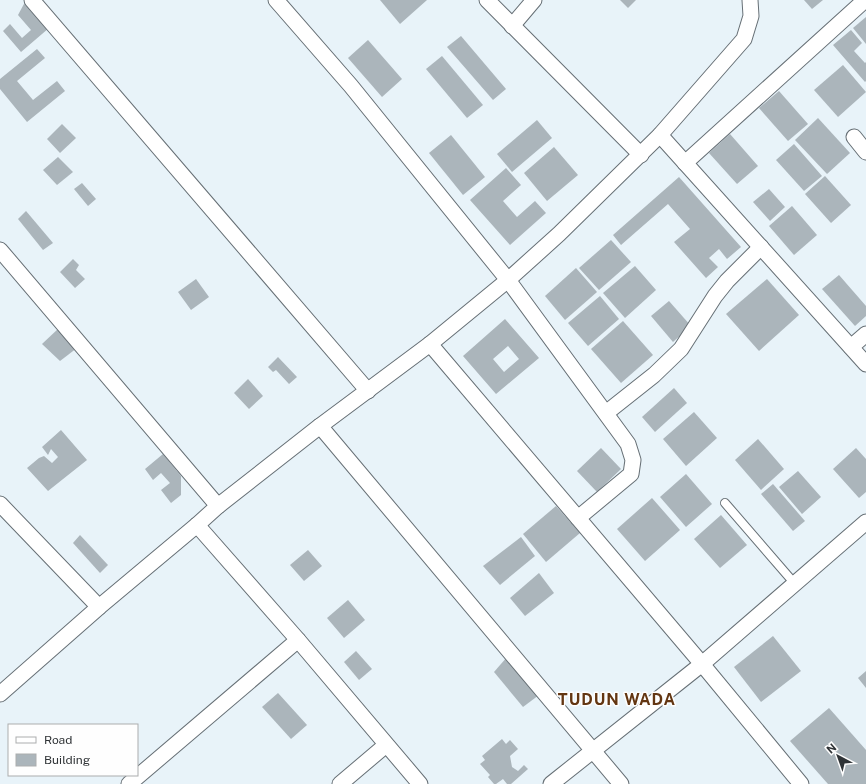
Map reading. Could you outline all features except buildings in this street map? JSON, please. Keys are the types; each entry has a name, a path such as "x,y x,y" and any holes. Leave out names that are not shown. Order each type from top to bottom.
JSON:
{"street":[{"path":"32,0 368,391"},
{"path":"276,0 351,86 508,280 628,444 633,460 631,474 578,518"},
{"path":"486,0 641,155"},
{"path":"512,26 534,0"},
{"path":"0,694 99,607 218,506 320,426 430,344 508,280 559,234 660,135 744,39 751,16 750,0"},
{"path":"686,163 865,0"},
{"path":"660,135 866,364"},
{"path":"854,137 866,152"},
{"path":"606,413 654,375 681,349 715,296 727,281 761,247"},
{"path":"0,250 218,506"},
{"path":"851,347 866,334"},
{"path":"430,344 702,664 801,784"},
{"path":"320,426 621,784"},
{"path":"0,504 99,607"},
{"path":"551,784 702,664 866,522"},
{"path":"197,525 298,640 420,784"},
{"path":"130,784 298,640"},
{"path":"340,784 386,745"}],"lane":[{"path":"725,503 795,584"}],"district":[{"name":"TUDUN WADA","path":"617,699"}]}
